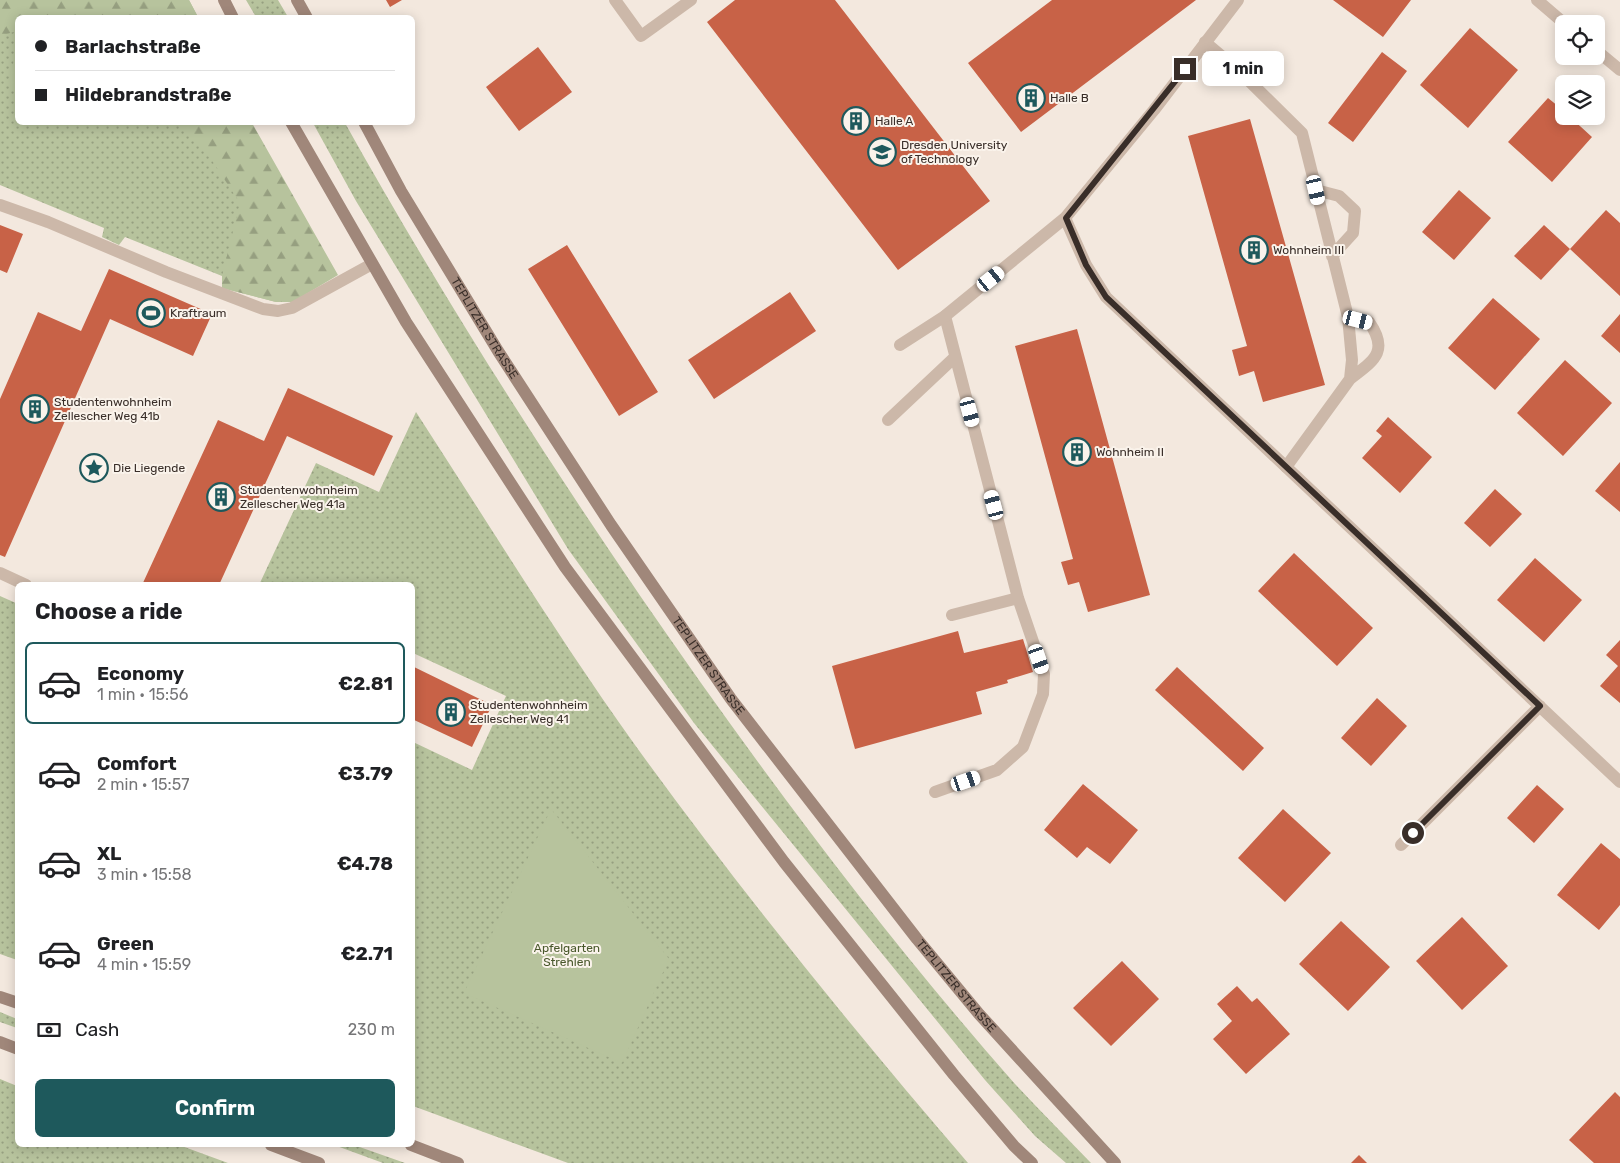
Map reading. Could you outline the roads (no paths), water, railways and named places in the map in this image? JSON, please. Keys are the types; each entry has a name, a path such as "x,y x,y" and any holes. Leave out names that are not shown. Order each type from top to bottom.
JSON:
{"main road":[{"path":"224,0 232,15"},
{"path":"297,0 304,15"},
{"path":"293,125 406,322 557,556 784,862 954,1075 1014,1146 1032,1163"},
{"name":"TEPLITZER STRASSE","path":"366,125 401,191 498,351 611,525 731,698 917,939 979,1014 1115,1163"},
{"path":"0,997 15,1002"},
{"path":"0,1042 15,1048"},
{"path":"277,1147 319,1163"},
{"path":"415,1147 458,1163"}],"street":[{"path":"614,0 641,36 690,0"},
{"path":"900,345 945,316 1066,218 1154,110 1238,0"},
{"path":"1537,0 1555,15"},
{"path":"1205,42 1238,70 1302,133 1348,317 1352,360 1350,379"},
{"path":"1605,58 1620,70"},
{"path":"1316,190 1339,196 1355,211 1353,233 1332,256"},
{"path":"0,205 48,222 166,272 262,309 278,311 292,308 372,264"},
{"path":"1066,218 1086,265 1106,297 1620,782"},
{"path":"935,792 997,770 1023,746 1042,694 1044,674 1018,598 945,316"},
{"path":"1286,466 1314,431 1350,379 1375,359 1379,348 1378,335 1369,322 1348,317"},
{"path":"888,420 955,357"},
{"path":"0,574 19,582"},
{"path":"952,615 1018,598"},
{"path":"1401,845 1540,706"}],"place":[{"name":"Halle B","path":"1031,98"},
{"name":"Halle A","path":"856,121"},
{"name":"Dresden University of Technology","path":"882,152"},
{"name":"Wohnheim III","path":"1254,250"},
{"name":"Kraftraum","path":"151,313"},
{"name":"Studentenwohnheim Zellescher Weg 41b","path":"35,409"},
{"name":"Wohnheim II","path":"1077,452"},
{"name":"Die Liegende","path":"94,468"},
{"name":"Studentenwohnheim Zellescher Weg 41a","path":"221,497"},
{"name":"Studentenwohnheim Zellescher Weg 41","path":"451,712"}],"park label":[{"name":"Apfelgarten Strehlen","path":"567,955"}]}
